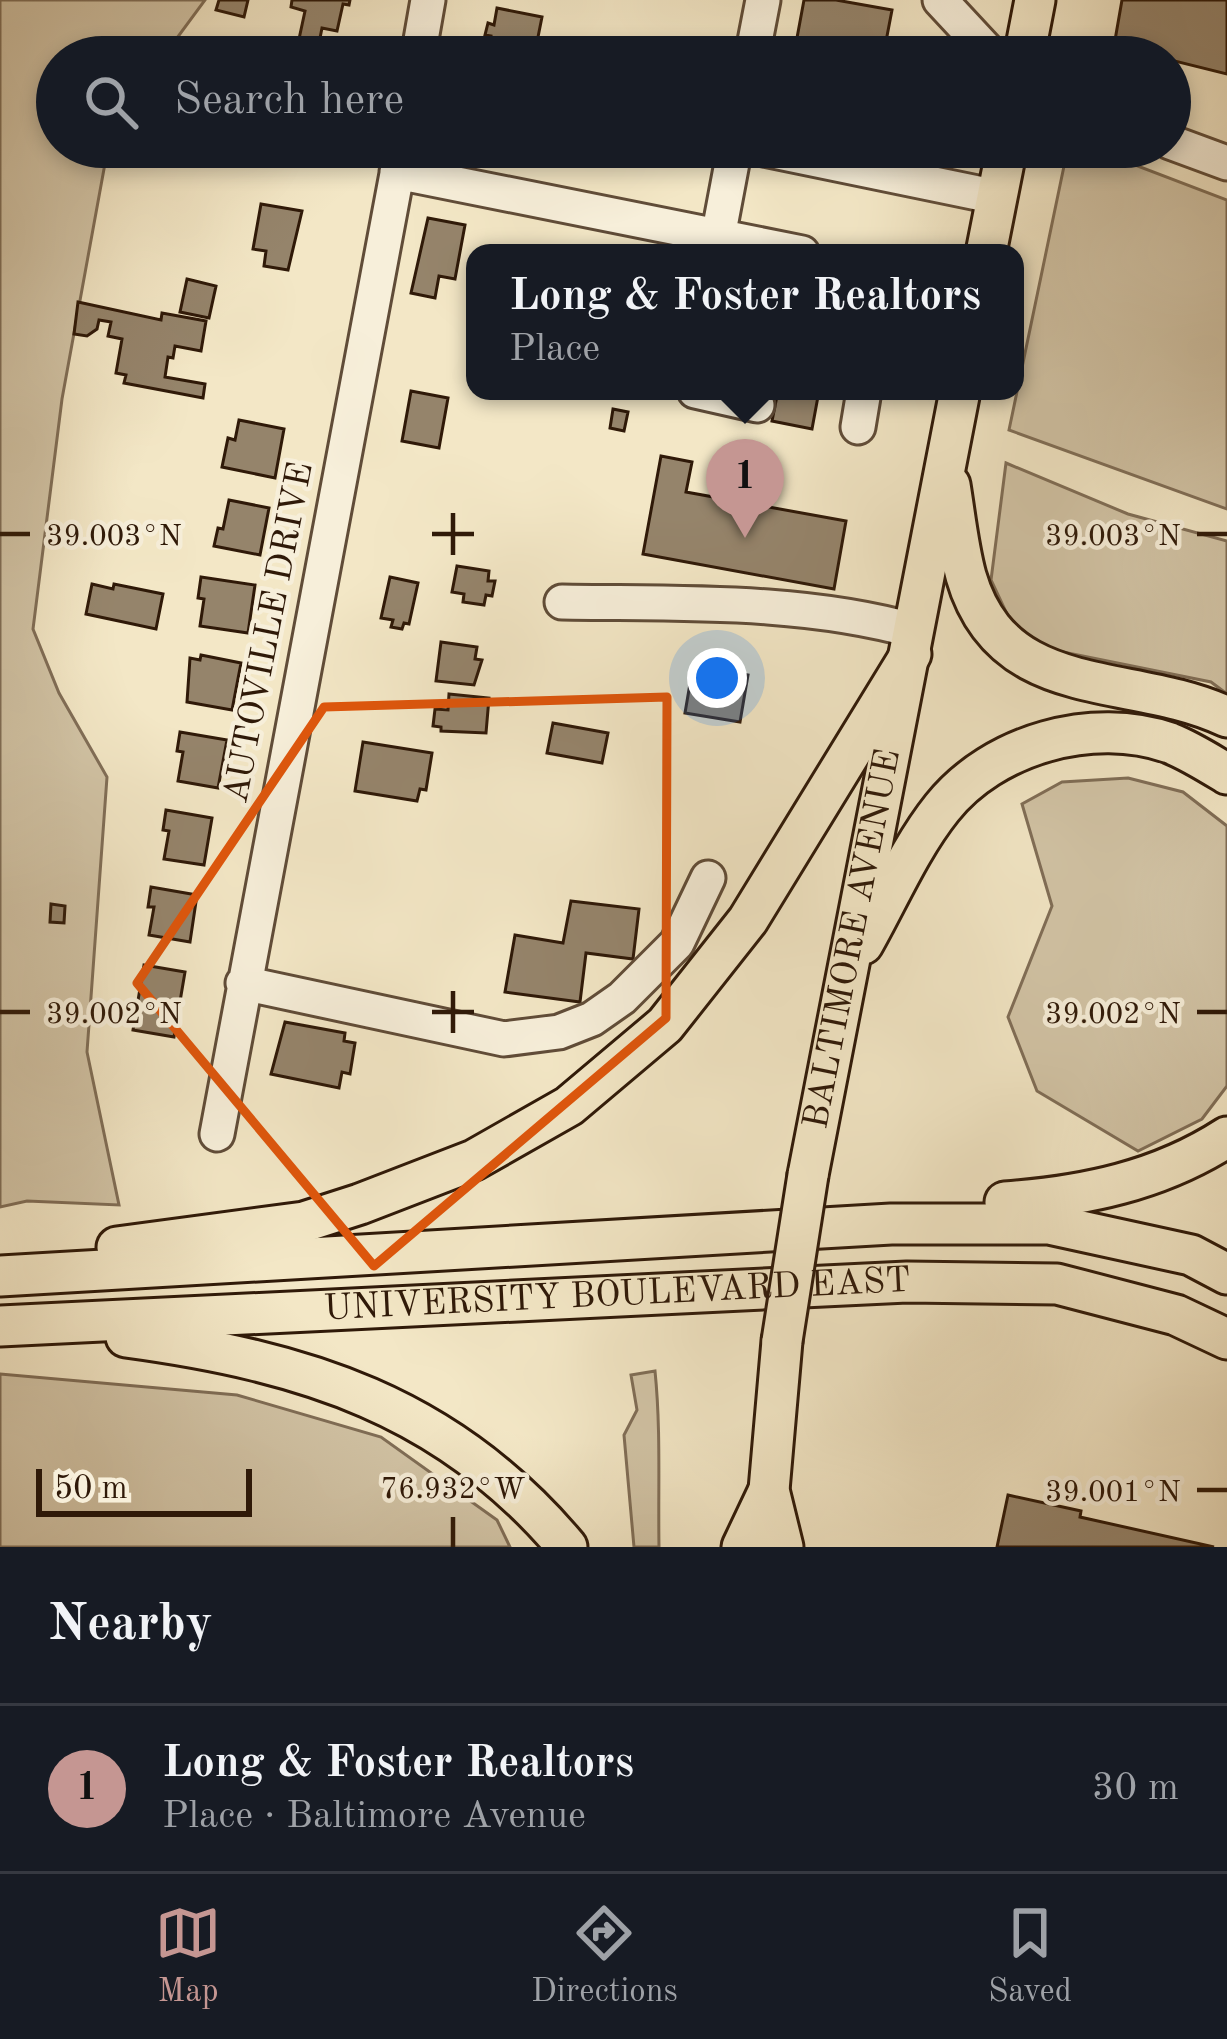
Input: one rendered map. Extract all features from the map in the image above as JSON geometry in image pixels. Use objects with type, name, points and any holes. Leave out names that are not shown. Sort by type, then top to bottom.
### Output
[{"type":"main road","points":[[1028,36],[1035,0]]},
{"type":"main road","points":[[988,244],[1003,168]]},
{"type":"main road","name":"BALTIMORE AVENUE","points":[[783,1547],[769,1490],[782,1341],[843,981],[958,400]]},
{"type":"main road","points":[[946,463],[966,575],[978,605],[1011,650],[1062,677],[1162,693],[1227,717]]},
{"type":"main road","points":[[0,1263],[304,1222],[455,1169],[569,1106],[665,1024],[748,920],[913,642]]},
{"type":"main road","points":[[843,981],[943,807],[993,763],[1061,738],[1131,734],[1168,742],[1227,774]]},
{"type":"main road","points":[[502,1249],[728,1223],[1066,1198],[1164,1170],[1227,1137]]},
{"type":"main road","name":"UNIVERSITY BOULEVARD EAST","points":[[0,1276],[891,1224],[1049,1224],[1191,1255],[1227,1274]]},
{"type":"main road","name":"UNIVERSITY BOULEVARD EAST","points":[[16,1326],[950,1282],[1057,1284],[1177,1315],[1227,1339]]},
{"type":"main road","points":[[16,1326],[254,1358],[310,1373],[386,1404],[496,1474],[567,1547]]},
{"type":"main road","name":"BALTIMORE AVENUE","points":[[742,1547],[769,1490]]},
{"type":"street","points":[[422,36],[428,0]]},
{"type":"street","points":[[756,36],[763,0]]},
{"type":"street","points":[[940,0],[973,36]]},
{"type":"street","points":[[1191,150],[1227,163]]},
{"type":"street","name":"AUTOVILLE DRIVE","points":[[217,1134],[397,168]]},
{"type":"street","points":[[429,168],[713,244]]},
{"type":"street","points":[[717,244],[731,168]]},
{"type":"street","points":[[926,168],[997,197]]},
{"type":"street","points":[[734,400],[757,405]]},
{"type":"street","points":[[858,427],[863,400]]},
{"type":"street","points":[[562,602],[780,607],[875,620],[913,642]]},
{"type":"street","points":[[243,983],[504,1040],[559,1032],[592,1019],[622,998],[677,943],[708,878]]},
{"type":"highlighted area","points":[[667,697],[666,1018],[374,1266],[137,983],[324,707]]},
{"type":"shaded area","points":[[0,0],[205,0],[178,36],[36,36],[36,168],[104,168],[62,399],[33,629],[59,693],[107,777],[87,1052],[119,1205],[27,1201],[0,1207]]},
{"type":"shaded area","points":[[1064,168],[1143,168],[1227,200],[1227,509],[1009,430],[1015,400],[1024,400],[1024,358]]},
{"type":"shaded area","points":[[1006,463],[1128,514],[1227,541],[1227,694],[1211,682],[1048,649],[1013,627],[991,580]]},
{"type":"shaded area","points":[[1128,778],[1183,792],[1227,826],[1227,1086],[1202,1119],[1138,1151],[1037,1091],[1008,1017],[1052,906],[1022,804],[1062,782]]},
{"type":"shaded area","points":[[655,1371],[659,1547],[634,1547],[624,1435],[637,1410],[631,1375]]},
{"type":"shaded area","points":[[0,1374],[237,1395],[381,1437],[497,1520],[510,1547],[0,1547]]},
{"type":"building","points":[[219,0],[248,0],[244,17],[216,10]]},
{"type":"building","points":[[292,0],[350,0],[349,5],[343,4],[337,31],[322,28],[320,36],[300,36],[305,11],[291,7]]},
{"type":"building","points":[[804,0],[836,0],[892,10],[887,36],[797,36]]},
{"type":"building","points":[[1122,0],[1227,0],[1227,74],[1191,65],[1191,36],[1116,36]]},
{"type":"building","points":[[497,8],[542,17],[538,36],[485,35],[488,23],[494,25]]},
{"type":"building","points":[[261,204],[302,211],[288,270],[264,266],[266,251],[253,249]]},
{"type":"building","points":[[428,218],[465,225],[455,279],[439,276],[435,298],[411,293]]},
{"type":"building","points":[[187,279],[216,286],[209,318],[180,312]]},
{"type":"building","points":[[78,302],[161,320],[162,313],[206,321],[201,351],[175,346],[165,377],[205,384],[203,398],[124,383],[126,375],[116,373],[122,339],[108,336],[111,322],[99,320],[97,329],[87,336],[74,334]]},
{"type":"building","points":[[411,391],[448,398],[439,448],[402,441]]},
{"type":"building","points":[[776,400],[817,400],[812,429],[772,421]]},
{"type":"building","points":[[613,409],[628,412],[624,431],[610,428]]},
{"type":"building","points":[[239,420],[284,429],[275,478],[222,467],[228,438],[235,440]]},
{"type":"building","points":[[661,456],[692,462],[686,492],[846,521],[834,589],[643,554]]},
{"type":"building","points":[[229,500],[269,508],[260,555],[214,546]]},
{"type":"building","points":[[457,566],[489,571],[488,581],[495,581],[484,605],[463,602],[464,594],[452,592]]},
{"type":"building","points":[[201,577],[255,585],[248,633],[200,626]]},
{"type":"building","points":[[390,577],[418,583],[409,624],[404,623],[402,629],[391,627],[393,620],[381,618]]},
{"type":"building","points":[[92,584],[163,594],[156,629],[86,614]]},
{"type":"building","points":[[441,642],[477,647],[475,659],[482,660],[474,685],[436,681]]},
{"type":"building","points":[[201,655],[241,663],[232,710],[187,702],[190,658],[200,660]]},
{"type":"building","points":[[693,666],[748,675],[740,722],[685,713]]},
{"type":"building","points":[[449,694],[489,698],[486,733],[441,731],[433,726],[435,709],[448,710]]},
{"type":"building","points":[[553,723],[608,733],[602,763],[547,753]]},
{"type":"building","points":[[180,732],[227,740],[218,788],[178,781],[183,752],[177,751]]},
{"type":"building","points":[[363,742],[432,753],[426,790],[420,789],[417,801],[355,791]]},
{"type":"building","points":[[166,810],[212,818],[204,865],[164,859],[169,831],[163,830]]},
{"type":"building","points":[[151,887],[197,895],[190,942],[149,935],[154,907],[148,907]]},
{"type":"building","points":[[571,901],[639,909],[633,959],[586,953],[580,1002],[505,992],[515,935],[563,943]]},
{"type":"building","points":[[51,904],[65,906],[64,923],[50,922]]},
{"type":"building","points":[[144,965],[185,972],[174,1037],[133,1030]]},
{"type":"building","points":[[285,1022],[345,1033],[344,1041],[355,1043],[350,1074],[342,1072],[339,1088],[271,1074]]},
{"type":"building","points":[[1008,1495],[1081,1511],[1080,1517],[1214,1547],[997,1547]]},
{"type":"place","name":"Long & Foster Realtors","points":[[745,538]]}]
